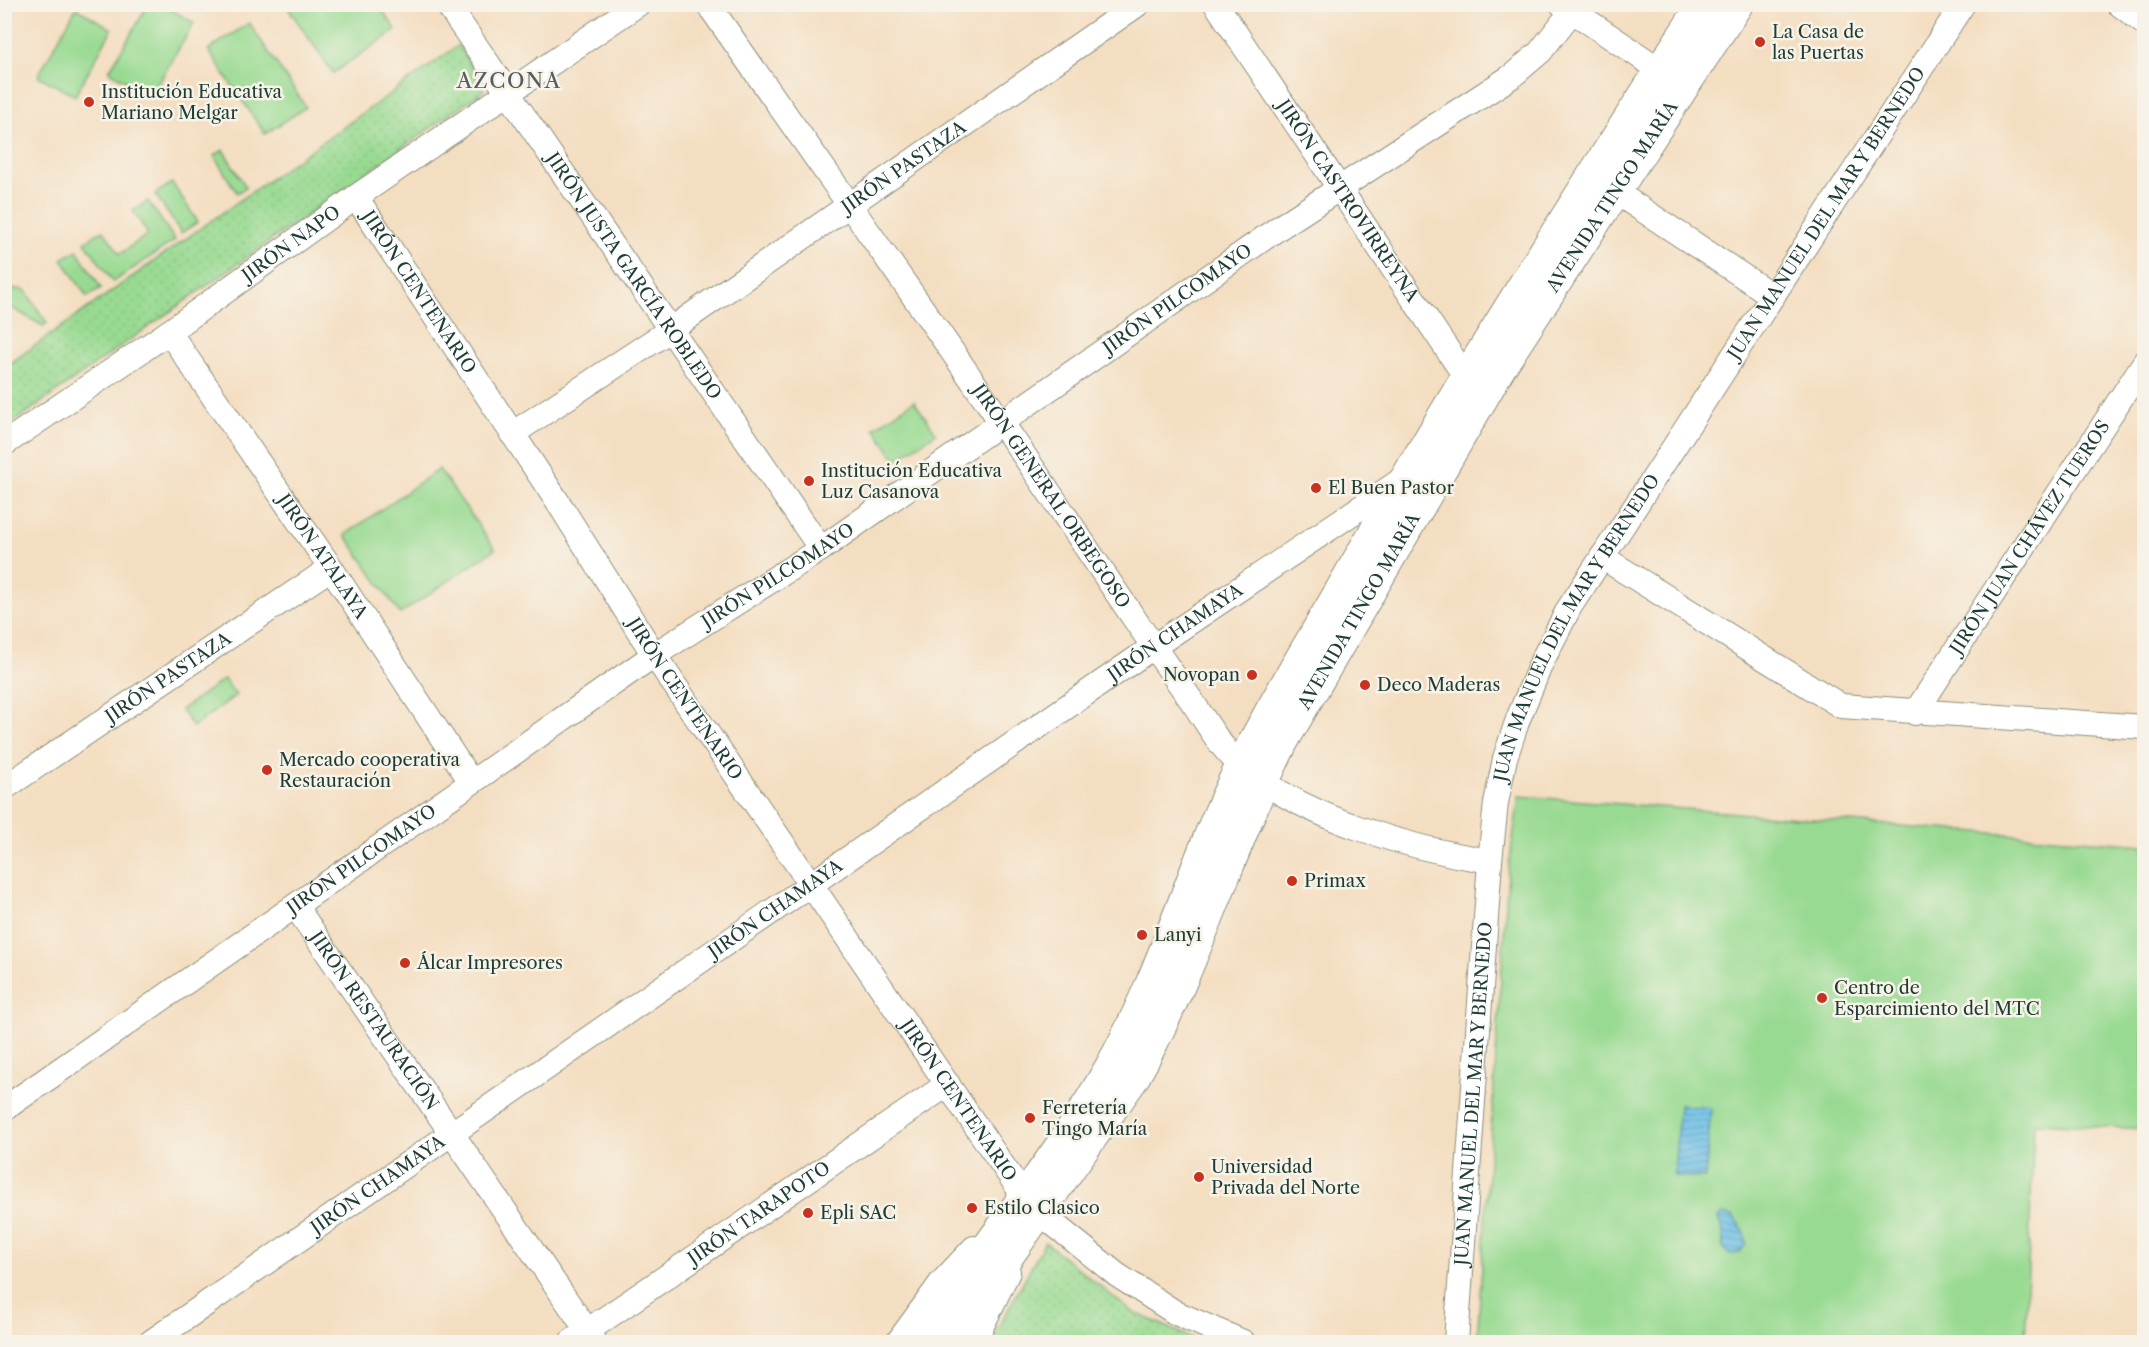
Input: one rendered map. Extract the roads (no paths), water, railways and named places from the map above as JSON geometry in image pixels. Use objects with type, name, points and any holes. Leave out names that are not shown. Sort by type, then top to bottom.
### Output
[{"type":"main road","name":"AVENIDA TINGO MARÍA","points":[[1252,774],[1283,742],[1476,382],[1660,70],[1703,4]]},
{"type":"main road","name":"AVENIDA TINGO MARÍA","points":[[922,1342],[1134,1078],[1159,1034],[1187,936],[1252,774],[1404,478],[1614,191],[1738,4]]},
{"type":"main road","name":"AVENIDA TINGO MARÍA","points":[[948,1342],[1011,1232]]},
{"type":"street","name":"JIRÓN JUSTA GARCÍA ROBLEDO","points":[[447,4],[821,549]]},
{"type":"street","name":"JIRÓN NAPO","points":[[4,444],[169,332],[356,197],[638,4]]},
{"type":"street","name":"JIRÓN GENERAL ORBEGOSO","points":[[708,4],[1002,422],[1153,647],[1232,757],[1252,774],[1301,802],[1374,834],[1441,852],[1490,861]]},
{"type":"street","name":"JIRÓN PASTAZA","points":[[512,434],[670,330],[1138,4]]},
{"type":"street","name":"JIRÓN CASTROVIRREYNA","points":[[1216,4],[1340,189],[1476,382]]},
{"type":"street","name":"JUAN MANUEL DEL MAR Y BERNEDO","points":[[1456,1342],[1490,861],[1496,803],[1505,758],[1518,719],[1542,661],[1569,608],[1963,4]]},
{"type":"street","points":[[2119,4],[2145,23]]},
{"type":"street","name":"JIRÓN PILCOMAYO","points":[[4,1109],[296,908],[471,782],[654,655],[821,549],[1281,227],[1512,76],[1540,52],[1567,8]]},
{"type":"street","points":[[1567,8],[1660,70]]},
{"type":"street","points":[[1614,191],[1773,296]]},
{"type":"street","name":"JIRÓN CENTENARIO","points":[[356,197],[654,655],[1031,1204],[1117,1275],[1176,1313],[1243,1342]]},
{"type":"street","name":"JIRÓN ATALAYA","points":[[169,332],[331,568],[471,782]]},
{"type":"street","name":"JIRÓN JUAN CHÁVEZ TUEROS","points":[[1915,713],[2145,363]]},
{"type":"street","name":"JIRÓN CHAMAYA","points":[[152,1342],[813,886],[1153,647],[1404,478]]},
{"type":"street","points":[[1602,557],[1840,706],[2145,728]]},
{"type":"street","name":"JIRÓN PASTAZA","points":[[4,788],[331,568]]},
{"type":"street","name":"JIRÓN RESTAURACIÓN","points":[[296,908],[452,1135],[584,1339]]},
{"type":"street","name":"JIRÓN TARAPOTO","points":[[584,1339],[948,1084]]},
{"type":"street","name":"AVENIDA TINGO MARÍA","points":[[898,1342],[941,1283],[982,1239],[1011,1232],[1001,1289],[974,1342]]},
{"type":"water","points":[[1679,1105],[1711,1108],[1705,1178],[1674,1176]]},
{"type":"water","points":[[1722,1214],[1733,1216],[1744,1232],[1746,1244],[1739,1253],[1729,1254],[1723,1247],[1723,1232],[1718,1218]]},
{"type":"place","name":"La Casa de las Puertas","points":[[1760,42]]},
{"type":"place","name":"Institución Educativa Mariano Melgar","points":[[89,102]]},
{"type":"place","name":"Institución Educativa Luz Casanova","points":[[809,481]]},
{"type":"place","name":"El Buen Pastor","points":[[1316,488]]},
{"type":"place","name":"Novopan","points":[[1252,675]]},
{"type":"place","name":"Deco Maderas","points":[[1365,685]]},
{"type":"place","name":"Mercado cooperativa Restauración","points":[[267,770]]},
{"type":"place","name":"Primax","points":[[1292,881]]},
{"type":"place","name":"Lanyi","points":[[1142,935]]},
{"type":"place","name":"Álcar Impresores","points":[[405,963]]},
{"type":"place","name":"Centro de Esparcimiento del MTC","points":[[1822,998]]},
{"type":"place","name":"Ferretería Tingo María","points":[[1030,1118]]},
{"type":"place","name":"Universidad Privada del Norte","points":[[1199,1177]]},
{"type":"place","name":"Estilo Clasico","points":[[972,1208]]},
{"type":"place","name":"Epli SAC","points":[[808,1213]]},
{"type":"district","name":"AZCONA","points":[[509,81]]}]
